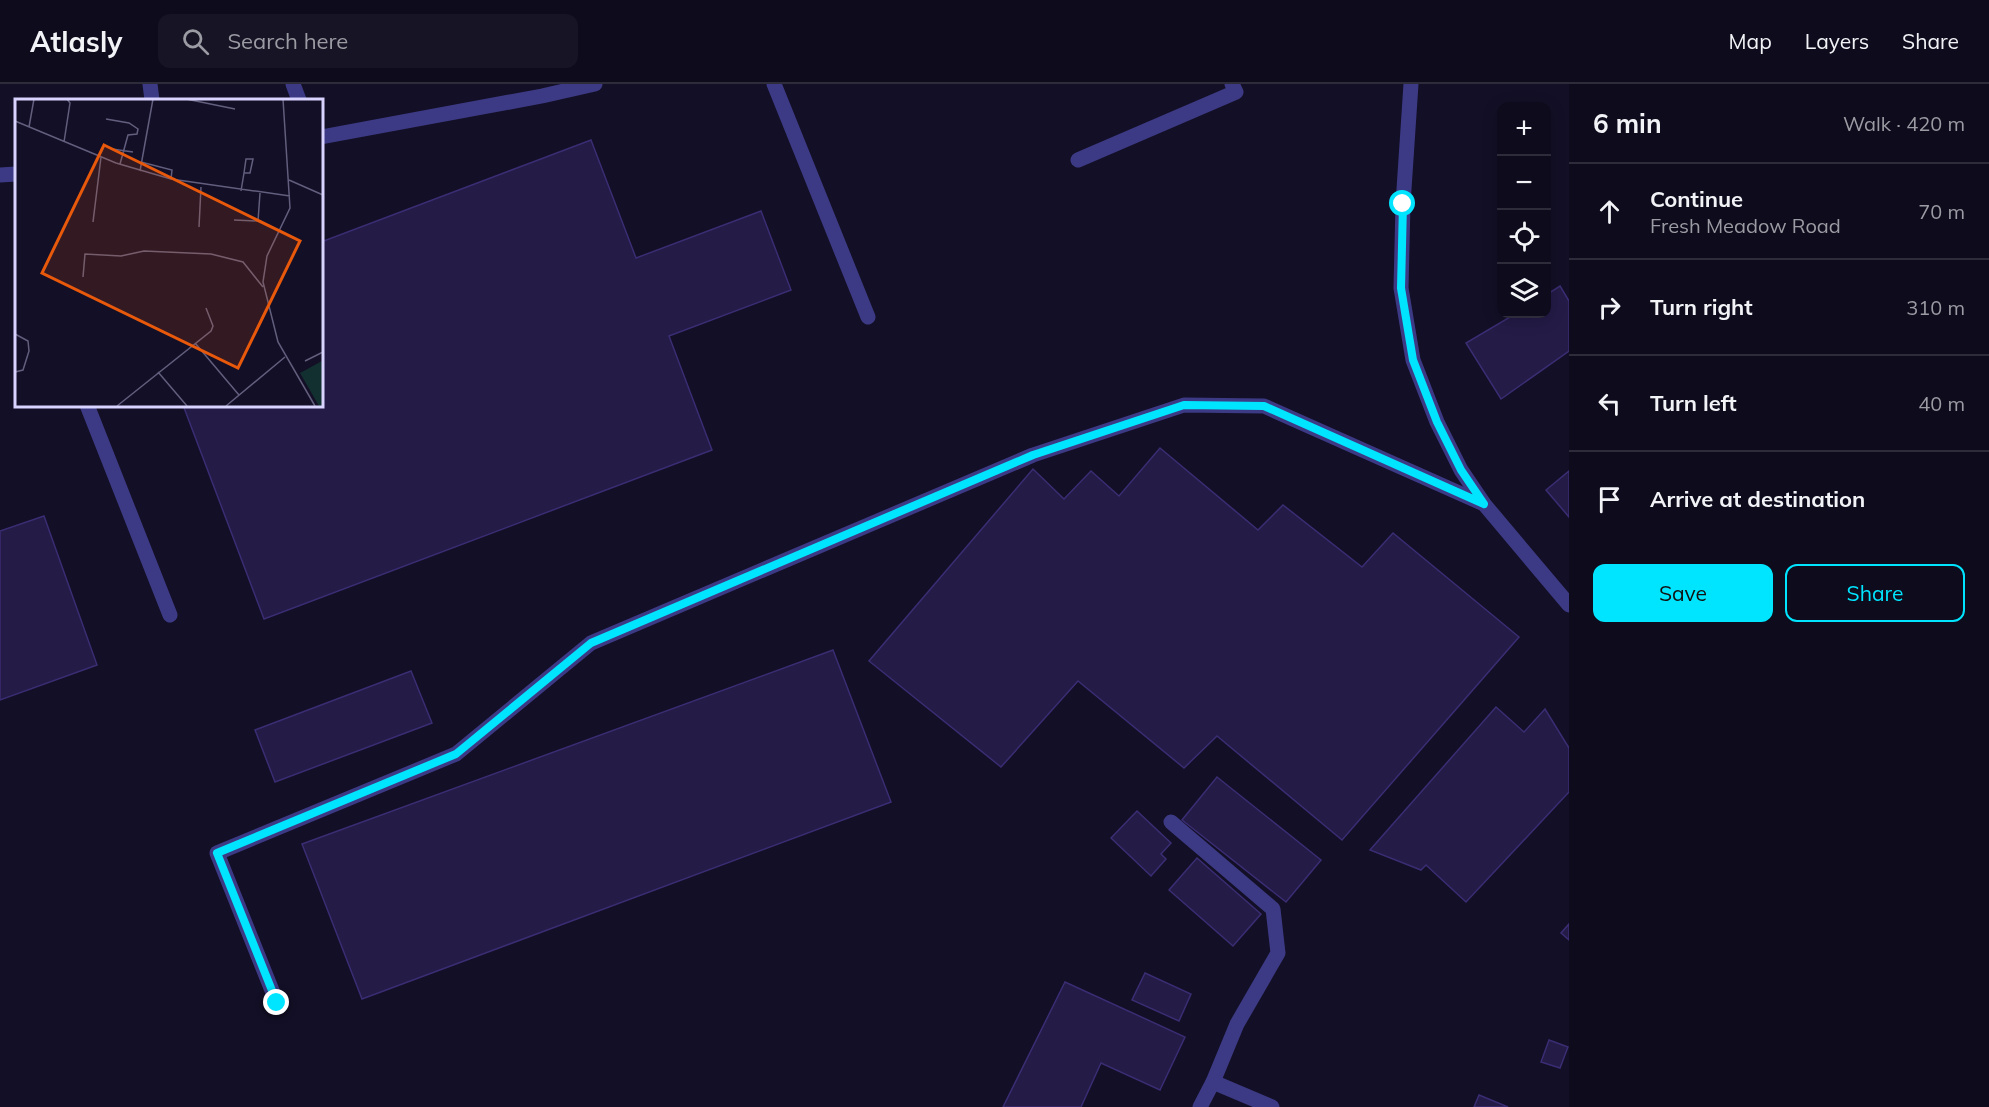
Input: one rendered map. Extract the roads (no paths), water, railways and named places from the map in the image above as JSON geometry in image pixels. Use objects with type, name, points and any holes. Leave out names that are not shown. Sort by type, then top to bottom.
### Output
[{"type":"street","points":[[150,84],[152,99]]},
{"type":"street","points":[[293,84],[299,99]]},
{"type":"street","points":[[322,137],[539,90],[595,84]]},
{"type":"street","points":[[774,84],[868,317]]},
{"type":"street","points":[[1078,160],[1236,92],[1232,84]]},
{"type":"street","points":[[1411,84],[1403,204],[1401,288],[1413,360],[1437,422],[1461,470],[1484,504],[1569,605]]},
{"type":"street","points":[[0,175],[15,174]]},
{"type":"street","points":[[277,1003],[217,853],[456,754],[591,643],[1033,455],[1184,405],[1264,406],[1484,504]]},
{"type":"street","points":[[87,406],[170,615]]},
{"type":"street","points":[[1171,822],[1273,909],[1278,953],[1237,1024],[1200,1107]]},
{"type":"street","points":[[1213,1082],[1272,1107]]}]
